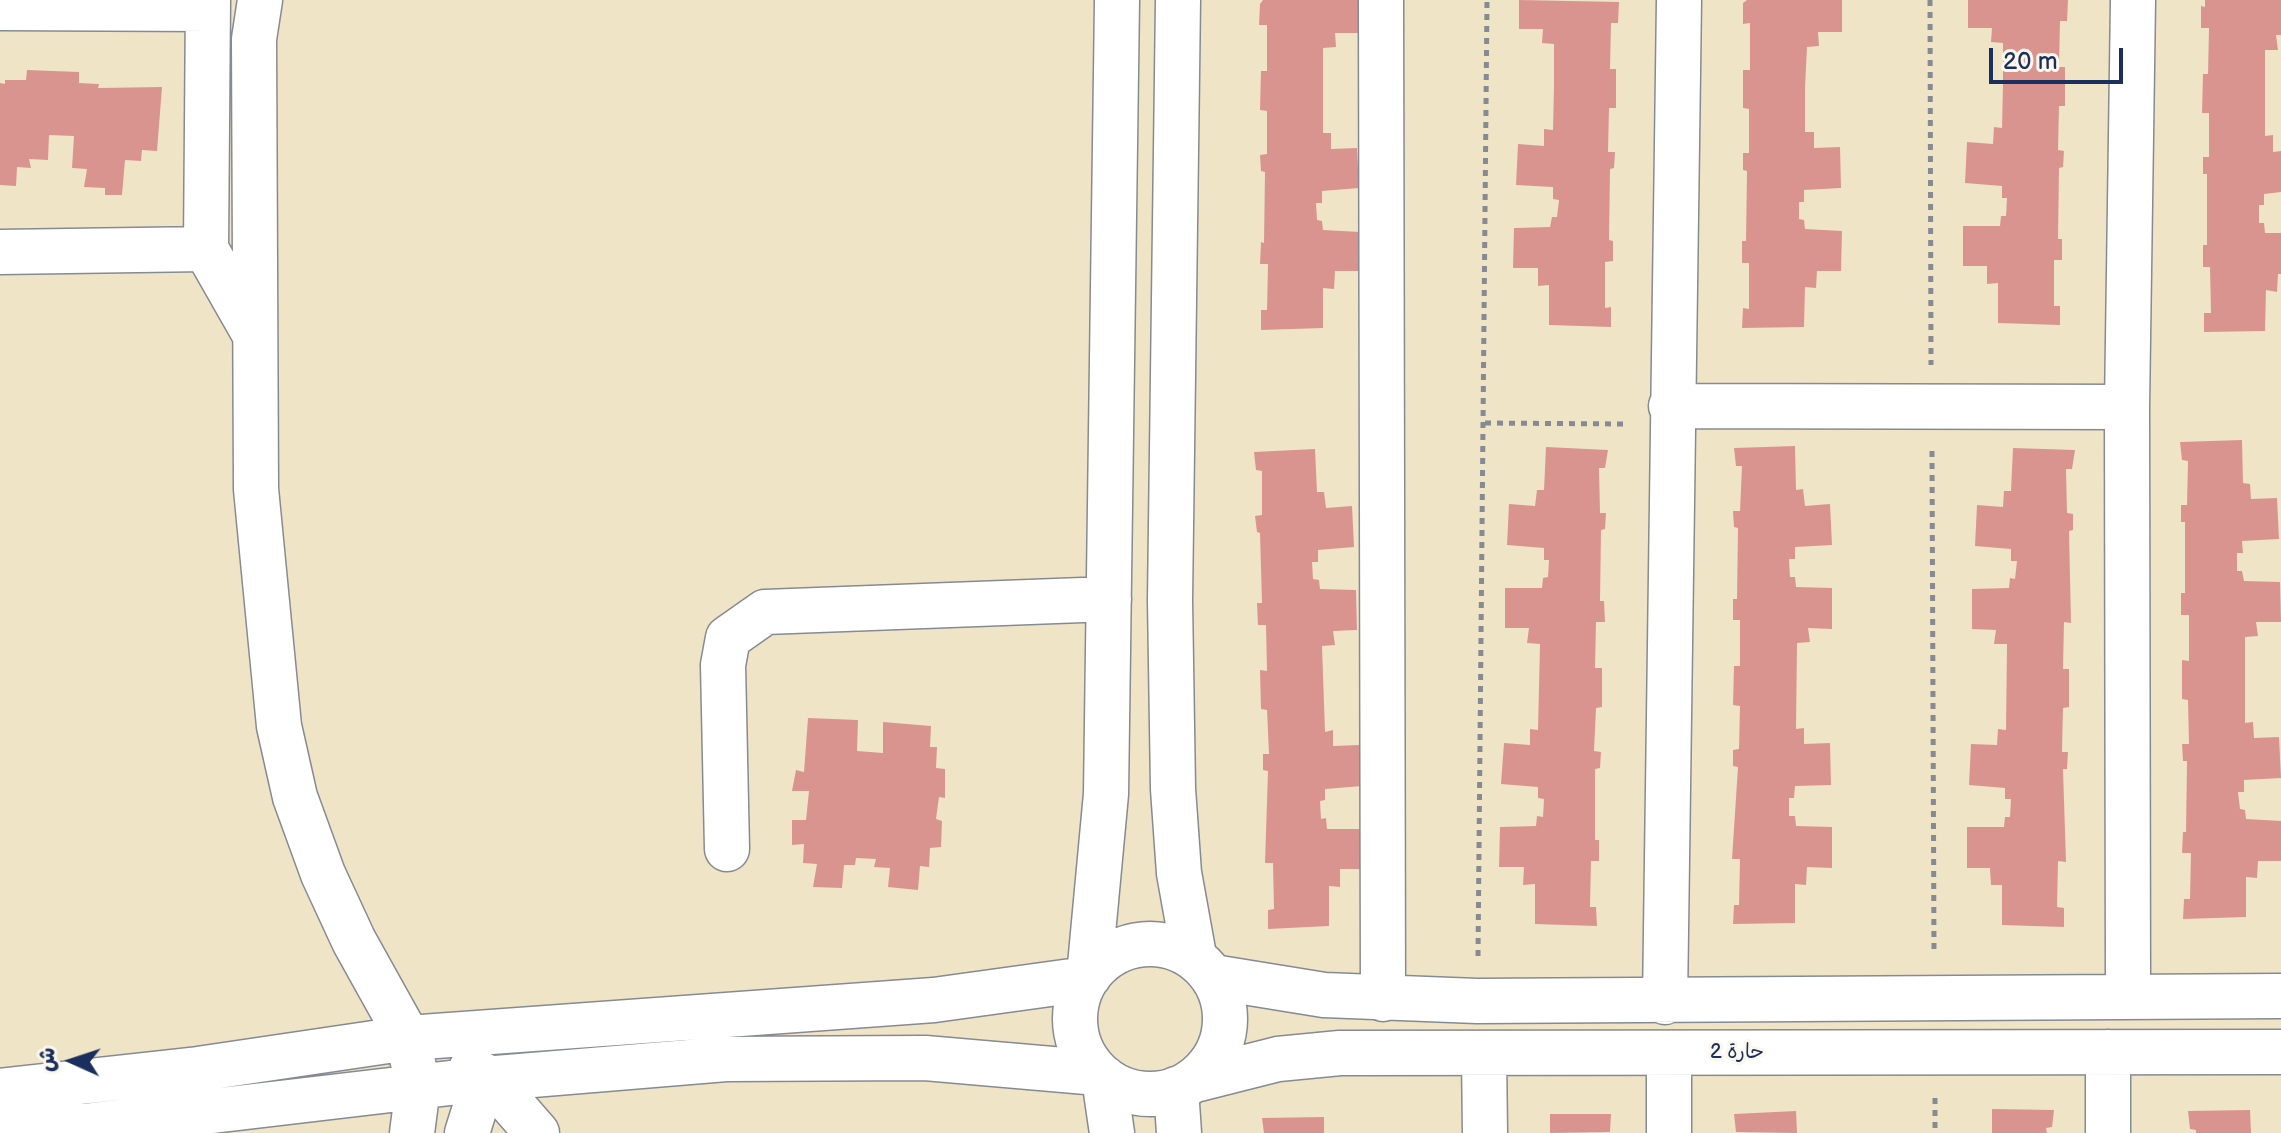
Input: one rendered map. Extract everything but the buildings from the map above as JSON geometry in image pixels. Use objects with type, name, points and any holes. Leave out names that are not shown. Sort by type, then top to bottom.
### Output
[{"type":"street","points":[[260,0],[254,39],[256,489],[279,726],[295,797],[323,874],[354,941],[408,1038],[418,1087],[412,1133]]},
{"type":"street","points":[[1088,977],[1106,794],[1117,0]]},
{"type":"street","points":[[0,1130],[84,1126],[486,1078],[742,1058],[925,1058],[1101,1076],[1139,1093],[1186,1084],[1214,1058],[1224,1031],[1222,994],[1203,966],[1179,873],[1173,789],[1170,600],[1178,0]]},
{"type":"street","points":[[1381,0],[1383,999]]},
{"type":"street","points":[[1665,1002],[1679,0]]},
{"type":"street","points":[[2128,997],[2127,407],[2133,0]]},
{"type":"street","points":[[0,8],[208,4],[206,249],[255,335]]},
{"type":"street","points":[[0,252],[206,249]]},
{"type":"street","points":[[1671,415],[1932,407],[2127,407]]},
{"type":"street","points":[[727,849],[723,665],[728,638],[765,612],[1109,599]]},
{"type":"street","points":[[1112,1133],[1101,1076],[1087,1060],[1076,1028],[1079,995],[1088,977],[1110,956],[1137,945],[1166,945],[1203,966],[1324,995],[1383,999],[1665,1002],[2281,996]]},
{"type":"street","points":[[0,1091],[198,1069],[408,1038],[948,998],[1088,977]]},
{"type":"street","points":[[408,1038],[486,1078],[537,1133]]},
{"type":"street","points":[[2108,1052],[2108,1133]]},
{"type":"street","name":"حارة 2","points":[[1186,1084],[1308,1055],[2281,1052]]},
{"type":"street","points":[[1669,1053],[1669,1133]]},
{"type":"street","points":[[1484,1055],[1485,1133]]},
{"type":"street","points":[[467,1133],[486,1078]]},
{"type":"street","points":[[1179,1133],[1186,1084]]},
{"type":"path","points":[[1477,1001],[1487,0]]},
{"type":"path","points":[[1930,0],[1935,998]]},
{"type":"path","points":[[1485,423],[1671,415]]}]
